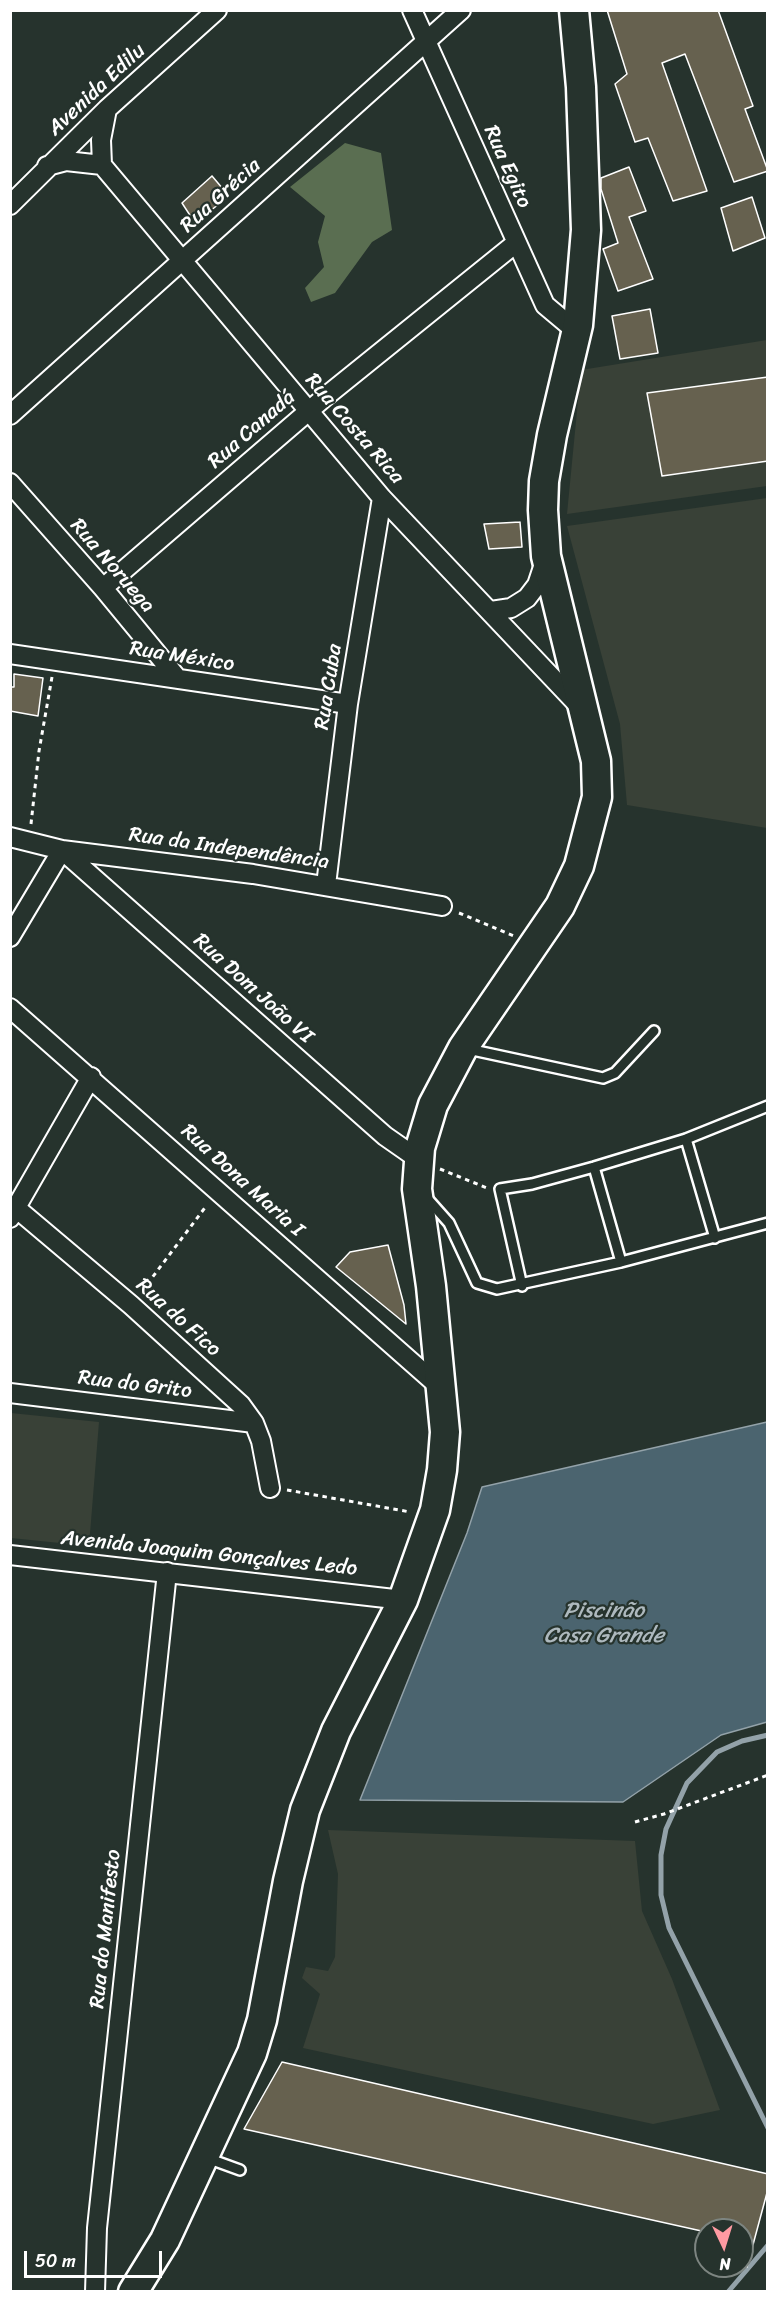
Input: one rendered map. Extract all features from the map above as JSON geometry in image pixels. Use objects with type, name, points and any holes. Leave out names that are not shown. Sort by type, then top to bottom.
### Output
[{"type":"main road","points":[[133,2292],[165,2240],[252,2053],[262,2020],[304,1810],[336,1731],[403,1600],[429,1529],[442,1470],[445,1432],[442,1389],[417,1189],[418,1159],[433,1105],[463,1048],[560,906],[579,866],[597,797],[596,761],[546,556],[544,481],[576,331],[586,230],[581,87],[574,10]]},
{"type":"street","name":"Avenida Edilu","points":[[10,205],[27,191],[47,166],[107,109],[217,10]]},
{"type":"street","name":"Rua Egito","points":[[412,10],[545,305],[576,331]]},
{"type":"street","name":"Rua Grécia","points":[[10,414],[461,10]]},
{"type":"street","points":[[47,166],[66,161],[102,165],[101,140],[107,109]]},
{"type":"street","name":"Rua Costa Rica","points":[[102,165],[382,498],[584,711]]},
{"type":"street","name":"Rua Canadá","points":[[103,588],[309,411],[516,243]]},
{"type":"street","name":"Rua Noruega","points":[[10,483],[103,588],[177,679]]},
{"type":"street","name":"Rua Cuba","points":[[326,885],[348,704],[382,498]]},
{"type":"street","points":[[491,611],[511,608],[526,598],[537,585],[546,556]]},
{"type":"street","name":"Rua México","points":[[10,654],[348,704]]},
{"type":"street","name":"Rua da Independência","points":[[19,839],[62,850],[326,885],[442,906]]},
{"type":"street","points":[[10,937],[62,850]]},
{"type":"street","name":"Rua Dom João VI","points":[[62,850],[385,1136],[418,1159]]},
{"type":"street","name":"Rua Dona Maria I","points":[[10,1008],[91,1077],[442,1389]]},
{"type":"street","points":[[13,1213],[91,1077]]},
{"type":"street","name":"Rua do Fico","points":[[13,1213],[131,1305],[241,1405],[254,1423],[261,1441],[270,1488]]},
{"type":"street","name":"Rua do Grito","points":[[10,1393],[254,1423]]},
{"type":"street","name":"Avenida Joaquim Gonçalves Ledo","points":[[10,1555],[403,1600]]},
{"type":"street","name":"Rua do Manifesto","points":[[95,2292],[94,2271],[100,2194],[167,1572]]},
{"type":"lane","points":[[463,1048],[603,1078],[615,1073],[654,1030]]},
{"type":"lane","points":[[522,1286],[500,1189],[532,1184],[686,1139],[768,1106]]},
{"type":"lane","points":[[686,1139],[715,1238]]},
{"type":"lane","points":[[594,1167],[621,1262]]},
{"type":"lane","points":[[417,1189],[439,1209],[449,1223],[477,1283],[497,1289],[522,1286],[621,1262],[768,1223]]},
{"type":"lane","points":[[205,2157],[240,2170]]},
{"type":"path","points":[[19,839],[56,660]]},
{"type":"path","points":[[442,906],[521,939]]},
{"type":"path","points":[[418,1159],[472,1184],[500,1189]]},
{"type":"path","points":[[131,1305],[219,1190]]},
{"type":"path","points":[[270,1488],[421,1514]]},
{"type":"path","points":[[635,1822],[664,1814],[768,1774]]},
{"type":"shaded area","points":[[767,340],[767,486],[567,514],[581,370]]},
{"type":"shaded area","points":[[767,498],[767,828],[627,805],[620,724],[567,526]]},
{"type":"shaded area","points":[[11,1413],[99,1422],[89,1546],[11,1538]]},
{"type":"shaded area","points":[[328,1830],[635,1841],[642,1911],[672,1979],[720,2110],[653,2124],[303,2048],[320,1994],[302,1978],[306,1967],[328,1971],[335,1957],[338,1874]]},
{"type":"green space","points":[[345,143],[381,153],[392,230],[372,242],[335,293],[311,302],[305,288],[324,267],[318,242],[325,216],[290,187]]},
{"type":"water","name":"Piscinão Casa Grande","points":[[767,1422],[767,1722],[721,1735],[623,1802],[360,1800],[467,1533],[482,1487]]},
{"type":"building","points":[[607,10],[718,10],[753,106],[745,109],[768,171],[734,182],[685,54],[662,63],[707,191],[673,201],[648,138],[635,142],[615,84],[627,74]]},
{"type":"building","points":[[629,167],[646,211],[629,217],[653,279],[618,291],[603,249],[618,243],[601,189],[601,178]]},
{"type":"building","points":[[212,176],[229,196],[195,223],[182,203]]},
{"type":"building","points":[[752,197],[765,238],[733,251],[721,208]]},
{"type":"building","points":[[650,309],[658,353],[620,359],[612,316]]},
{"type":"building","points":[[768,377],[768,461],[662,476],[647,393]]},
{"type":"building","points":[[520,522],[522,547],[489,549],[484,524]]},
{"type":"building","points":[[14,674],[43,678],[38,716],[10,711],[10,687],[14,687]]},
{"type":"building","points":[[388,1245],[404,1305],[406,1324],[336,1267],[350,1252]]},
{"type":"building","points":[[282,2062],[768,2174],[768,2189],[754,2241],[754,2218],[694,2218],[694,2229],[244,2129]]},
{"type":"waterway","points":[[768,1735],[742,1741],[717,1752],[687,1783],[666,1829],[661,1855],[661,1895],[669,1928],[768,2128]]},
{"type":"waterway","points":[[728,2292],[768,2245]]}]
